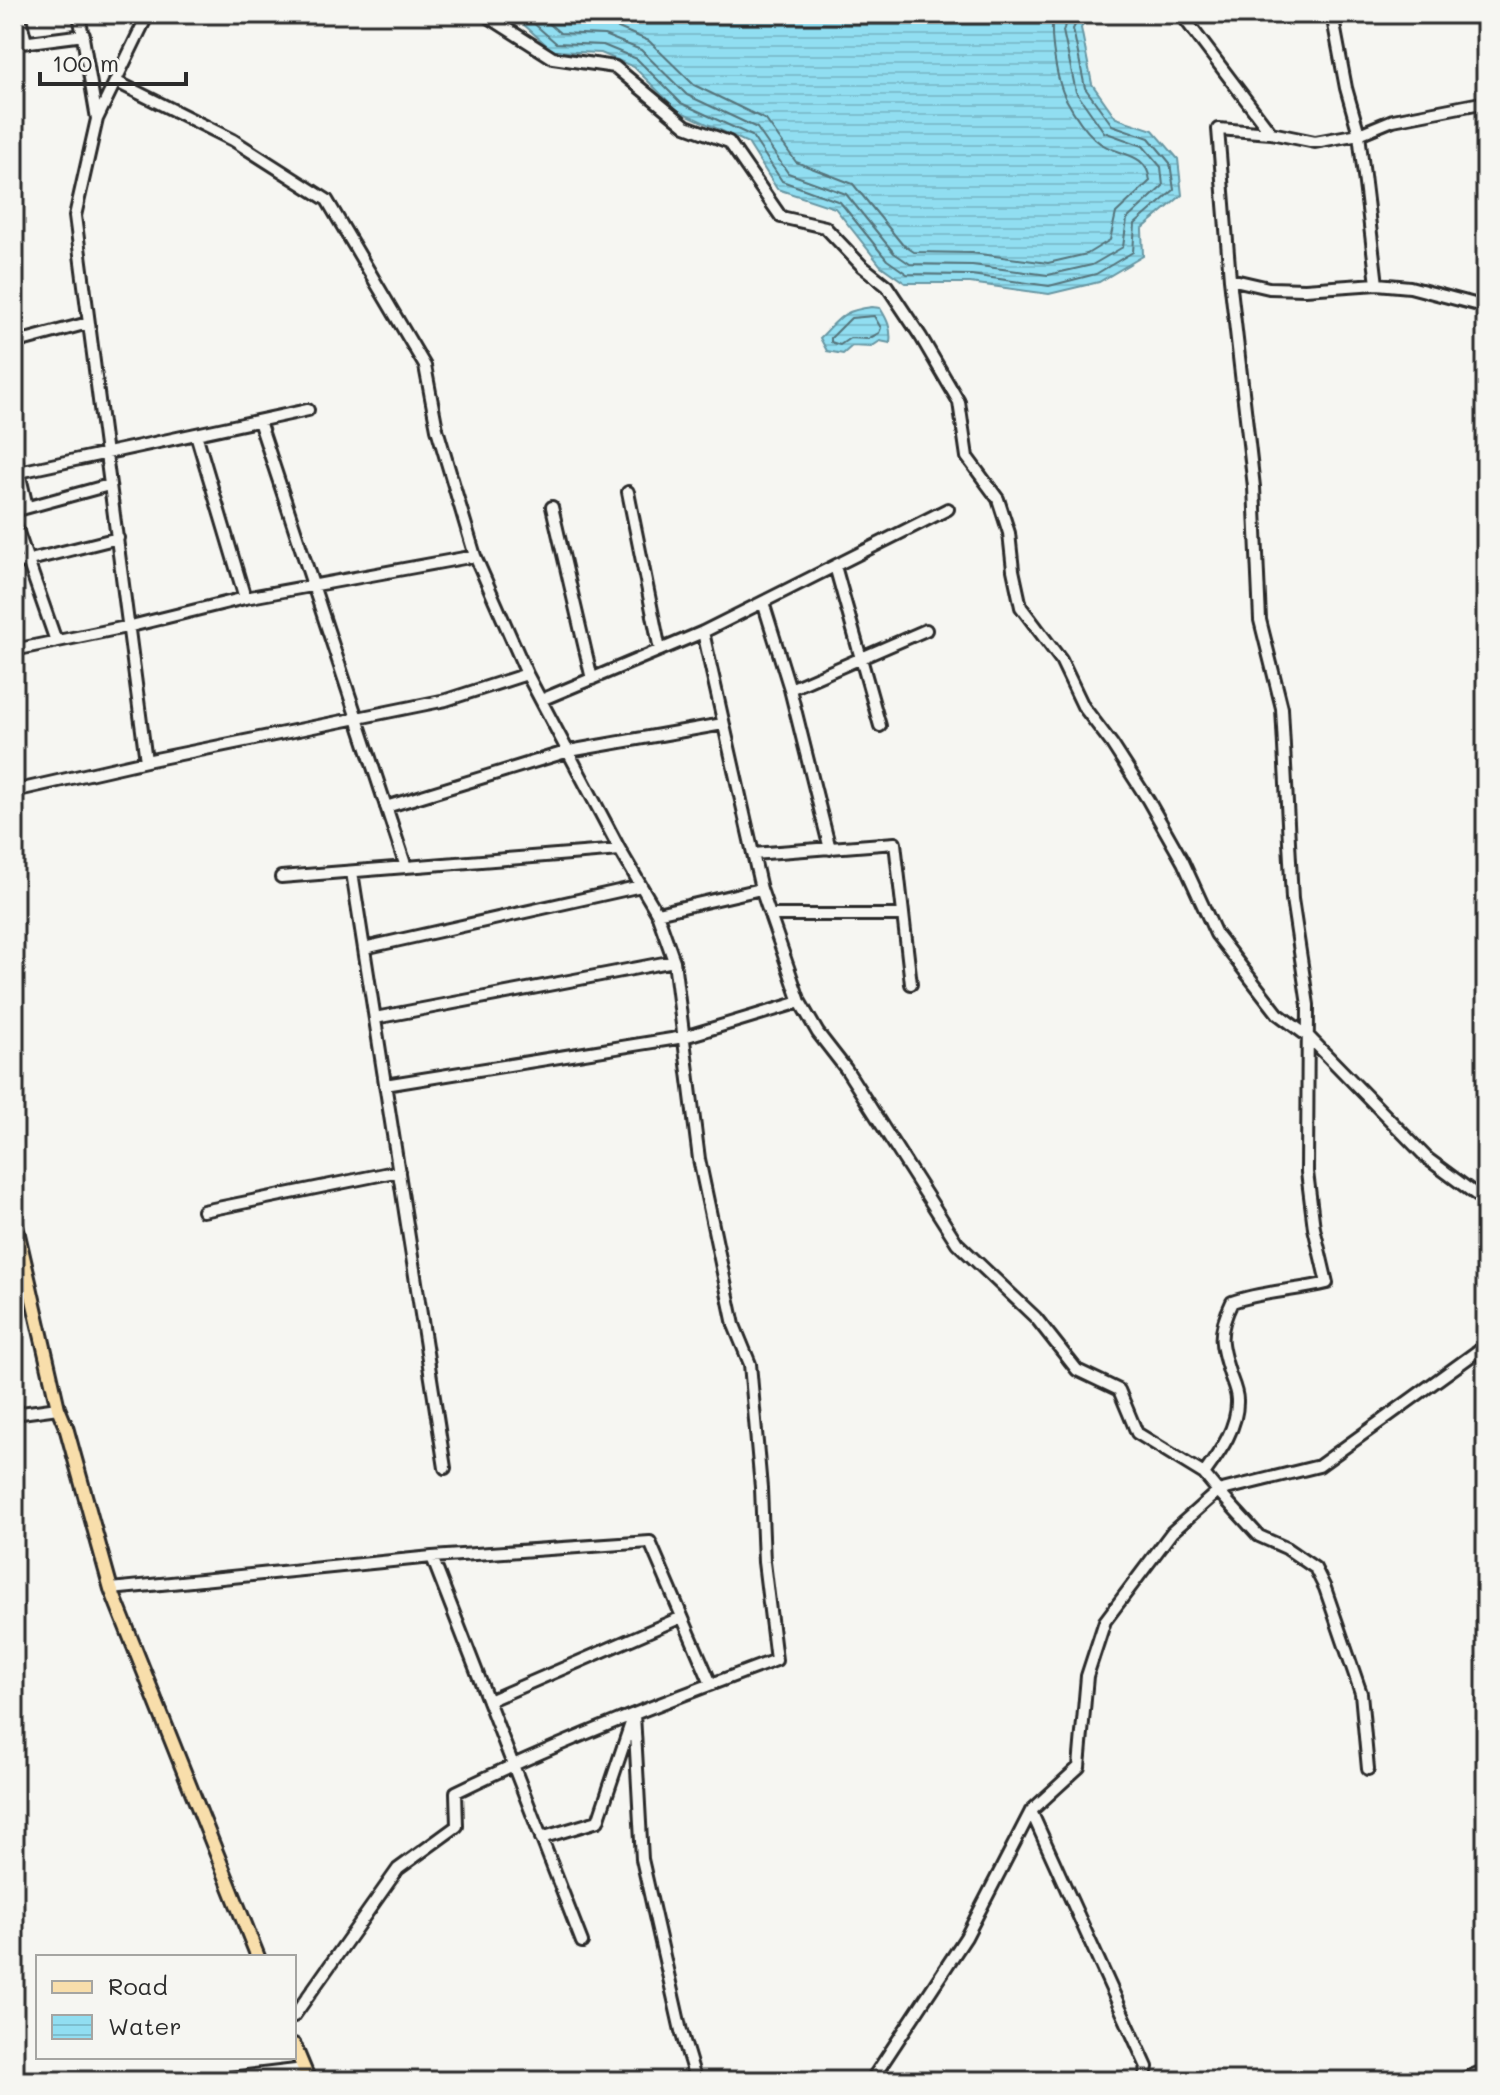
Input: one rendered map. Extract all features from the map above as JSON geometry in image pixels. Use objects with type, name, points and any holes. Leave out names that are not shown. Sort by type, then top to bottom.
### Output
[{"type":"main road","points":[[14,1217],[58,1408],[111,1589],[257,1955]]},
{"type":"main road","points":[[296,2050],[306,2075]]},
{"type":"street","points":[[19,14],[26,42]]},
{"type":"street","points":[[79,14],[97,119]]},
{"type":"street","points":[[146,761],[131,626],[104,454],[75,216],[97,119],[148,14]]},
{"type":"street","points":[[484,14],[553,58],[615,67],[686,126],[729,142],[781,217],[825,227],[862,266],[887,286],[959,402],[967,457],[998,499],[1009,533],[1021,607],[1061,660],[1083,706],[1148,800],[1183,862],[1216,934],[1278,1014],[1309,1037],[1428,1159],[1486,1199]]},
{"type":"street","points":[[1181,14],[1271,133]]},
{"type":"street","points":[[1332,14],[1346,88],[1359,134],[1377,284]]},
{"type":"street","points":[[14,44],[84,35]]},
{"type":"street","points":[[115,81],[233,140],[327,200],[425,366],[437,429],[475,556],[527,674],[620,850],[657,913],[674,961],[699,1159],[734,1325],[750,1364],[764,1562],[776,1660],[634,1714],[513,1764],[456,1792],[457,1826],[398,1869],[296,2013]]},
{"type":"street","points":[[1204,1474],[1225,1444],[1235,1414],[1237,1398],[1224,1354],[1221,1324],[1232,1302],[1256,1293],[1305,1289],[1327,1283],[1314,1228],[1307,1172],[1308,1005],[1292,899],[1282,708],[1260,620],[1254,487],[1230,279],[1218,129],[1271,133],[1315,142],[1359,134],[1393,120],[1486,102]]},
{"type":"street","points":[[1230,279],[1281,289],[1377,284],[1410,287],[1486,307]]},
{"type":"street","points":[[15,340],[88,323]]},
{"type":"street","points":[[19,472],[308,410]]},
{"type":"street","points":[[259,421],[406,867]]},
{"type":"street","points":[[196,434],[245,598]]},
{"type":"street","points":[[14,450],[27,507]]},
{"type":"street","points":[[14,511],[109,485]]},
{"type":"street","points":[[628,492],[660,650]]},
{"type":"street","points":[[552,507],[592,679]]},
{"type":"street","points":[[541,700],[703,632],[948,509]]},
{"type":"street","points":[[14,521],[56,641]]},
{"type":"street","points":[[14,564],[118,538]]},
{"type":"street","points":[[14,650],[245,598],[475,556]]},
{"type":"street","points":[[835,566],[880,726]]},
{"type":"street","points":[[763,602],[790,689],[830,849]]},
{"type":"street","points":[[790,689],[926,630]]},
{"type":"street","points":[[703,632],[761,889],[800,1002],[818,1033],[846,1069],[957,1243],[1036,1318],[1077,1370],[1119,1390],[1137,1433],[1204,1474],[1259,1536],[1286,1548],[1315,1568],[1361,1693],[1368,1769]]},
{"type":"street","points":[[14,791],[446,700],[527,674]]},
{"type":"street","points":[[386,807],[569,751],[723,724]]},
{"type":"street","points":[[753,854],[895,843],[911,984]]},
{"type":"street","points":[[281,877],[620,850]]},
{"type":"street","points":[[352,872],[445,1468]]},
{"type":"street","points":[[364,948],[641,886]]},
{"type":"street","points":[[657,913],[761,889]]},
{"type":"street","points":[[770,915],[903,915]]},
{"type":"street","points":[[375,1018],[674,961]]},
{"type":"street","points":[[385,1085],[684,1037],[800,1002]]},
{"type":"street","points":[[203,1211],[399,1171]]},
{"type":"street","points":[[871,2081],[966,1937],[1031,1811],[1079,1767],[1087,1676],[1105,1621],[1172,1532],[1218,1491],[1319,1466],[1486,1345]]},
{"type":"street","points":[[14,1414],[58,1408]]},
{"type":"street","points":[[111,1589],[432,1557],[650,1542],[711,1684]]},
{"type":"street","points":[[432,1557],[582,1942]]},
{"type":"street","points":[[488,1701],[682,1617]]},
{"type":"street","points":[[541,1838],[598,1821],[634,1714]]},
{"type":"street","points":[[634,1714],[642,1859],[681,2031],[696,2081]]},
{"type":"street","points":[[1031,1811],[1147,2067],[1144,2081]]},
{"type":"street","points":[[1458,2081],[1486,2070]]},
{"type":"street","points":[[205,2081],[306,2075]]},
{"type":"water","points":[[512,14],[1090,14],[1081,28],[1092,84],[1116,118],[1153,130],[1178,159],[1182,195],[1142,229],[1143,256],[1099,282],[1049,294],[970,283],[905,283],[881,266],[835,208],[777,189],[748,143],[677,110],[634,67],[601,53],[553,51]]},
{"type":"water","points":[[880,308],[885,316],[890,329],[890,343],[880,341],[871,347],[852,346],[843,354],[827,351],[820,338],[838,320],[847,313]]}]
